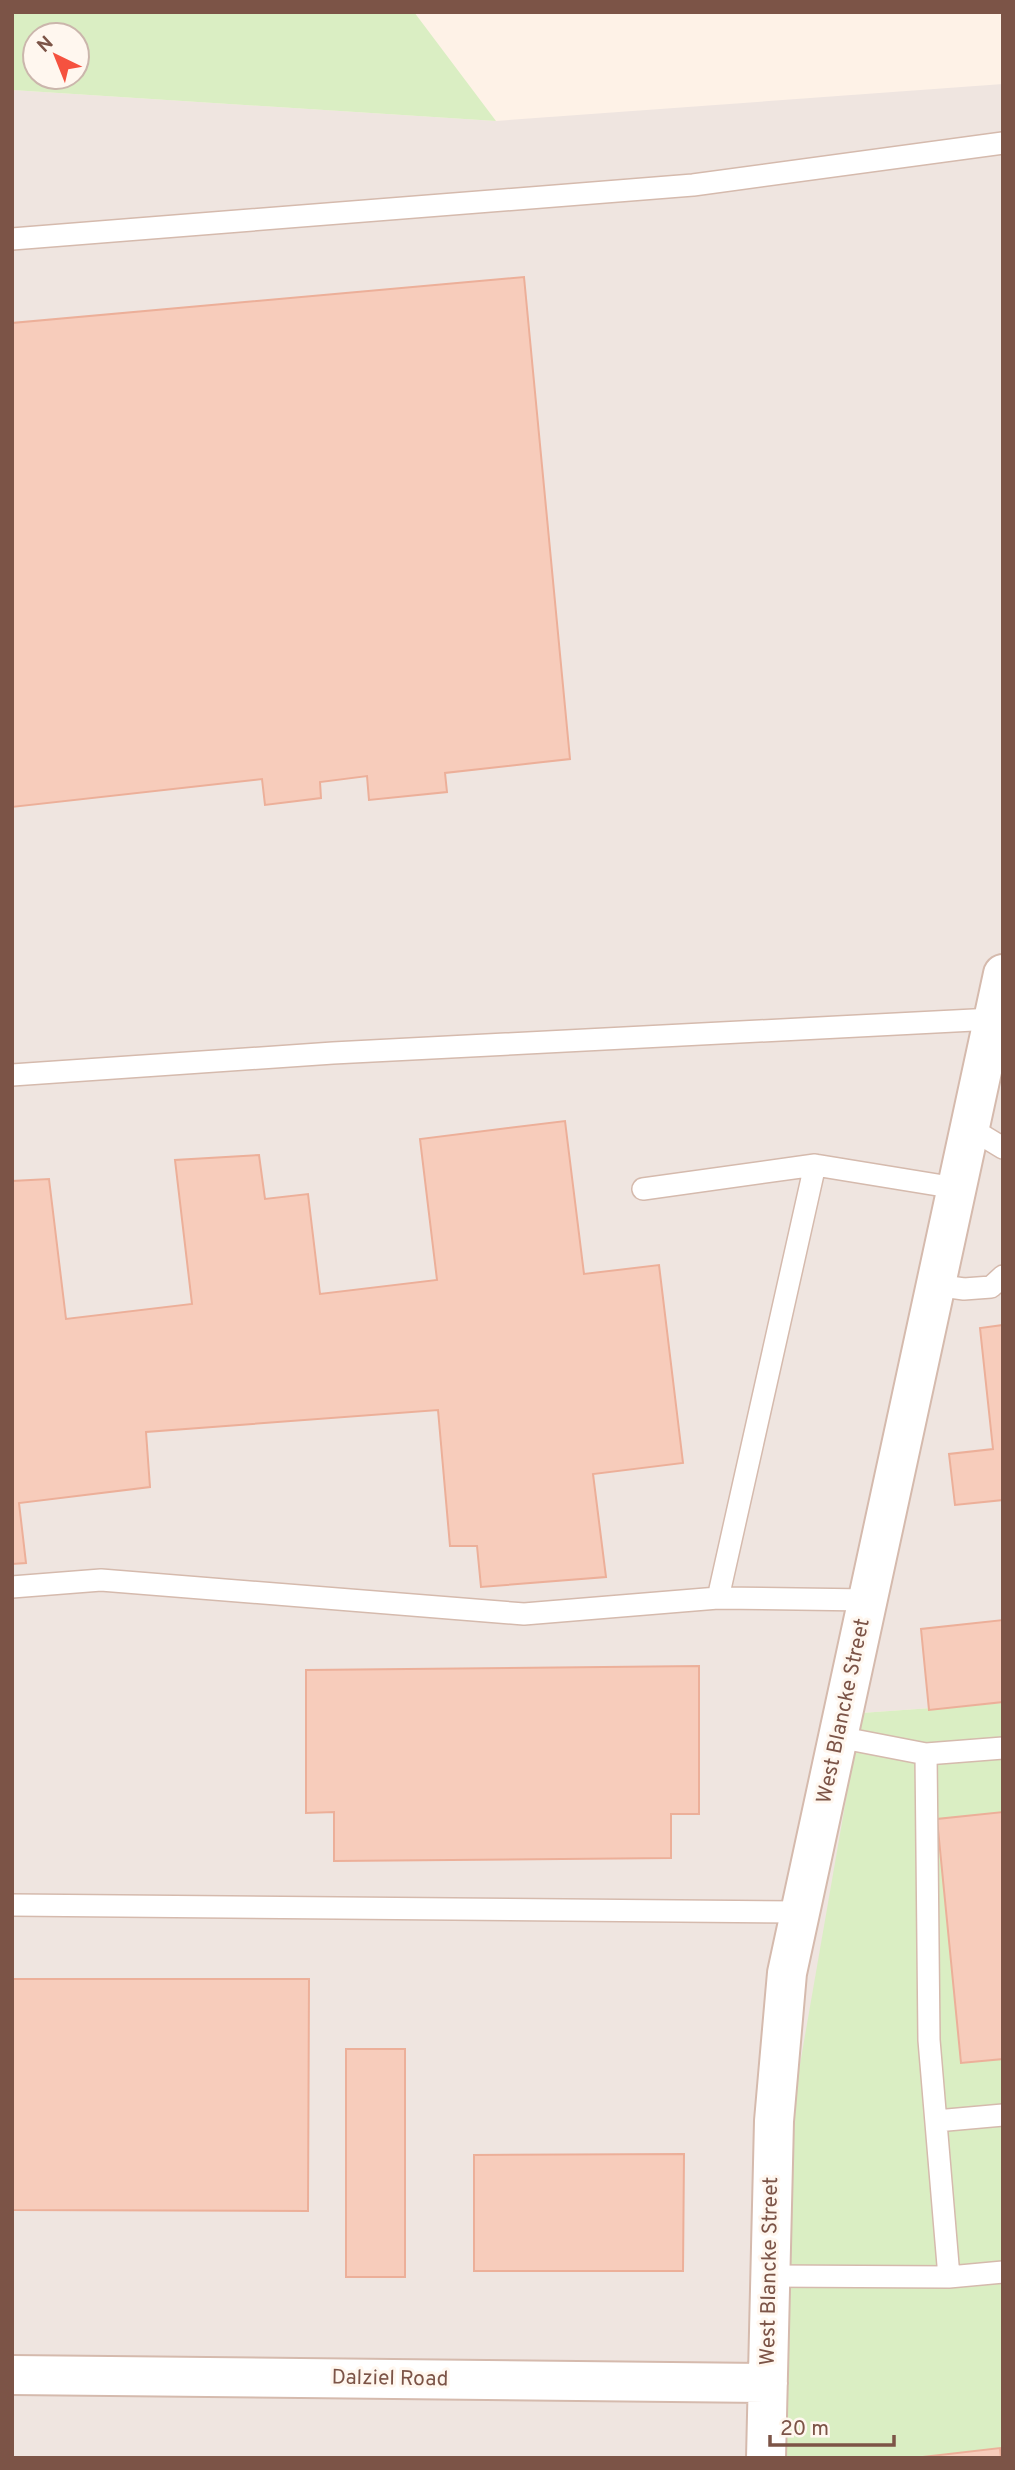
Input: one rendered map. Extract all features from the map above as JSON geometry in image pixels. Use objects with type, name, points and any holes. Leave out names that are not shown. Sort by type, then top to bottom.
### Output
[{"type":"street","name":"West Blancke Street","points":[[766,2458],[774,2121],[787,1973],[1003,974]]},
{"type":"street","name":"Dalziel Road","points":[[12,2375],[768,2383]]},
{"type":"lane","points":[[12,239],[693,185],[1003,143]]},
{"type":"lane","points":[[12,1076],[333,1053],[993,1019]]},
{"type":"lane","points":[[970,1128],[1003,1148]]},
{"type":"lane","points":[[718,1598],[815,1165]]},
{"type":"lane","points":[[643,1189],[815,1165],[956,1188]]},
{"type":"lane","points":[[935,1286],[964,1289],[991,1287],[1003,1276]]},
{"type":"lane","points":[[12,1587],[101,1580],[524,1614],[718,1598],[868,1600]]},
{"type":"lane","points":[[838,1737],[926,1754],[1003,1748]]},
{"type":"lane","points":[[926,1754],[929,2040],[949,2277]]},
{"type":"lane","points":[[12,1905],[800,1912]]},
{"type":"lane","points":[[936,2121],[1003,2115]]},
{"type":"lane","points":[[770,2276],[949,2277],[1003,2272]]},
{"type":"shaded area","points":[[1003,84],[1003,1703],[861,1713],[771,2458],[12,2458],[12,90],[496,121]]},
{"type":"green space","points":[[12,12],[414,12],[496,121],[28,91],[91,91],[91,21],[21,21],[21,91],[12,90]]},
{"type":"green space","points":[[1003,1703],[1003,2458],[771,2458],[770,2237],[861,1713]]},
{"type":"building","points":[[524,277],[570,759],[445,773],[447,792],[369,800],[367,776],[320,782],[321,798],[265,805],[262,779],[12,807],[12,323]]},
{"type":"building","points":[[565,1121],[584,1274],[659,1265],[683,1463],[593,1474],[606,1577],[481,1587],[477,1546],[450,1546],[438,1410],[146,1432],[150,1487],[19,1503],[26,1563],[12,1564],[12,1181],[49,1179],[66,1319],[192,1304],[175,1160],[259,1155],[265,1199],[308,1194],[320,1294],[437,1280],[420,1139]]},
{"type":"building","points":[[1003,1325],[1003,1500],[955,1505],[949,1454],[993,1449],[980,1328]]},
{"type":"building","points":[[1003,1620],[1003,1702],[929,1710],[921,1629]]},
{"type":"building","points":[[699,1666],[699,1814],[671,1814],[671,1858],[334,1861],[334,1812],[306,1813],[306,1670]]},
{"type":"building","points":[[1003,1812],[1003,2059],[961,2063],[937,1819]]},
{"type":"building","points":[[12,1979],[309,1979],[308,2211],[12,2210]]},
{"type":"building","points":[[346,2049],[405,2049],[405,2277],[346,2277]]},
{"type":"building","points":[[684,2154],[683,2271],[474,2271],[474,2155]]},
{"type":"building","points":[[1000,2448],[1001,2458],[914,2458]]}]
